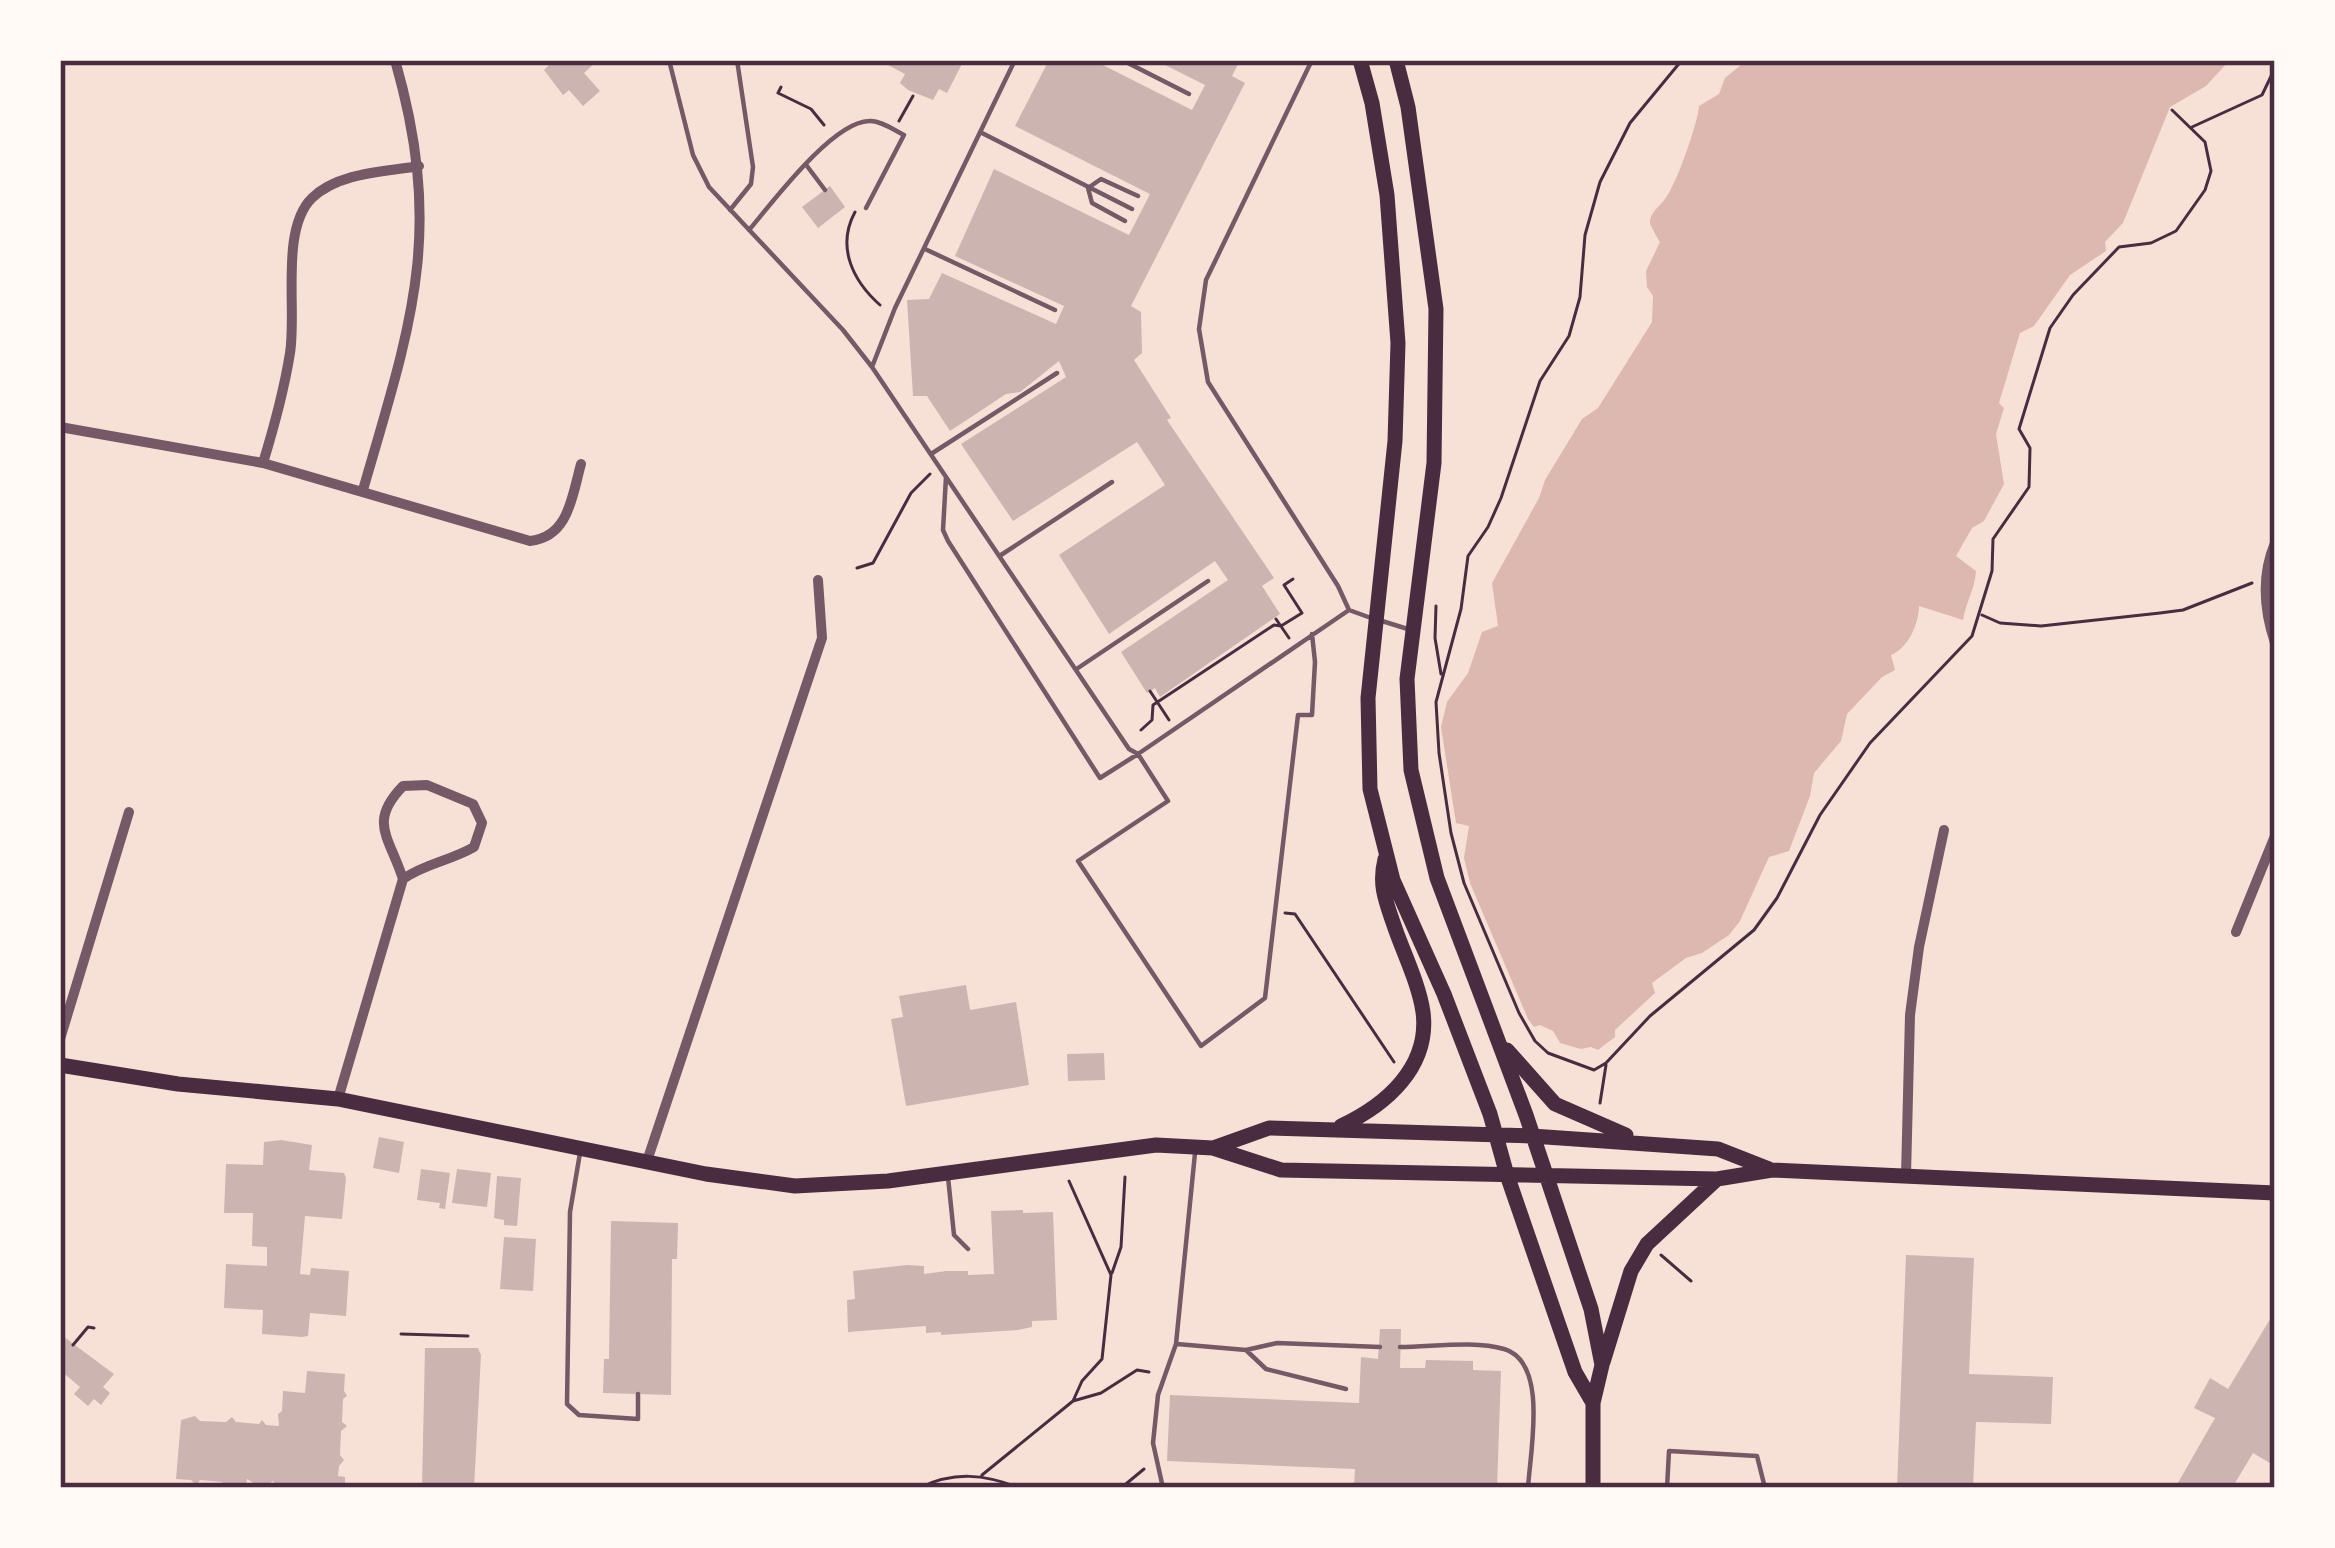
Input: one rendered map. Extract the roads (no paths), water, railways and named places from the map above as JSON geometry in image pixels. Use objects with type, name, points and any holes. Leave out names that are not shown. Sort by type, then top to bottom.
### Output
[{"type":"main road","points":[[1360,60],[1387,196],[1398,343],[1395,441],[1368,698],[1370,789],[1385,856],[1444,994],[1575,1372],[1593,1403]]},
{"type":"main road","points":[[1396,60],[1408,107],[1436,309],[1434,463],[1411,629],[1406,727],[1421,822],[1442,892],[1592,1309],[1602,1365]]},
{"type":"main road","points":[[1334,1129],[1360,1117],[1395,1090],[1420,1048],[1423,1012],[1379,883],[1385,856]]},
{"type":"main road","points":[[1497,1038],[1555,1104],[1645,1142]]},
{"type":"main road","points":[[60,1065],[178,1084],[338,1100],[795,1186],[887,1180],[1156,1145],[1204,1148],[1281,1170],[1717,1179],[1772,1170],[2275,1193]]},
{"type":"main road","points":[[1204,1148],[1269,1129],[1532,1136],[1718,1149],[1772,1170]]},
{"type":"main road","points":[[1593,1488],[1593,1403],[1630,1271],[1647,1244],[1717,1179]]},
{"type":"street","points":[[363,490],[386,417],[417,288],[421,251],[419,166],[395,60]]},
{"type":"street","points":[[263,463],[290,352],[294,238],[304,208],[314,196],[341,181],[419,166]]},
{"type":"street","points":[[60,427],[263,463],[514,537],[542,540],[562,524],[581,464]]},
{"type":"street","points":[[2275,543],[2266,580],[2266,616],[2275,643]]},
{"type":"street","points":[[647,1161],[822,638],[818,580]]},
{"type":"street","points":[[338,1100],[404,879],[424,864],[449,861],[474,847],[482,824],[473,803],[427,785],[403,786],[384,806],[382,823],[404,879]]},
{"type":"street","points":[[60,1039],[129,812]]},
{"type":"street","points":[[1906,1175],[1910,1015],[1944,830]]},
{"type":"street","points":[[2236,932],[2275,836]]},
{"type":"lane","points":[[670,60],[693,155],[709,187],[872,367],[1168,801],[1078,861],[1201,1046],[1264,998],[1298,715],[1312,715],[1316,662],[1312,634]]},
{"type":"lane","points":[[730,211],[751,184],[753,167],[737,60]]},
{"type":"lane","points":[[872,367],[895,308],[1015,60]]},
{"type":"lane","points":[[1122,60],[1189,94]]},
{"type":"lane","points":[[1312,60],[1206,280],[1200,349],[1217,400],[1338,586],[1348,610],[1411,629]]},
{"type":"lane","points":[[749,230],[835,138],[872,120],[904,135],[866,208]]},
{"type":"lane","points":[[980,132],[1132,209]]},
{"type":"lane","points":[[806,164],[825,190]]},
{"type":"lane","points":[[1088,188],[1101,179],[1138,196]]},
{"type":"lane","points":[[1088,188],[1092,203],[1125,221]]},
{"type":"lane","points":[[925,249],[1054,310]]},
{"type":"lane","points":[[932,454],[1058,373]]},
{"type":"lane","points":[[946,477],[943,530],[948,541],[1100,778],[1348,610]]},
{"type":"lane","points":[[1001,555],[1112,482]]},
{"type":"lane","points":[[1076,670],[1208,581]]},
{"type":"lane","points":[[581,1147],[571,1212],[567,1403],[579,1415],[638,1418],[638,1394]]},
{"type":"lane","points":[[1163,1488],[1155,1460],[1156,1413],[1162,1375],[1176,1344],[1204,1148]]},
{"type":"lane","points":[[947,1171],[954,1235],[968,1250]]},
{"type":"lane","points":[[1176,1344],[1246,1350],[1277,1343],[1380,1347]]},
{"type":"lane","points":[[1400,1347],[1502,1348],[1524,1364],[1533,1389],[1528,1488]]},
{"type":"lane","points":[[1246,1350],[1266,1370],[1346,1390]]},
{"type":"lane","points":[[1667,1488],[1669,1450],[1757,1456],[1765,1488]]}]
